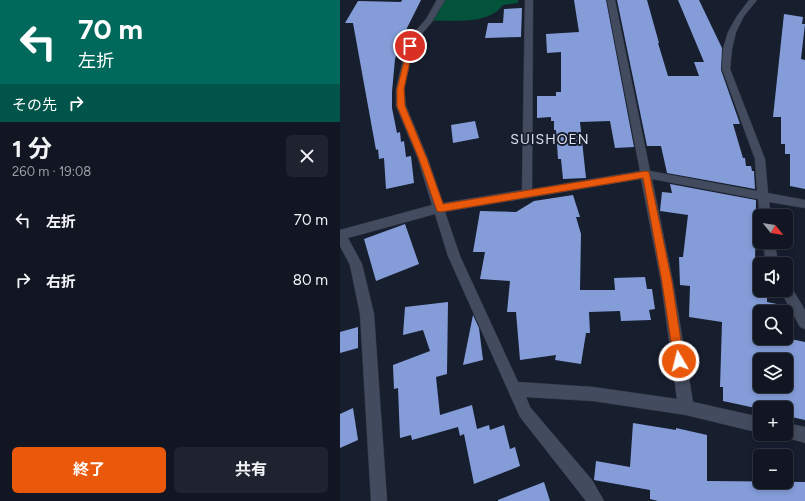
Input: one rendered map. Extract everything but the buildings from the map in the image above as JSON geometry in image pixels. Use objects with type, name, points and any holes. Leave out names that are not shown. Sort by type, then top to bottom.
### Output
[{"type":"street","points":[[441,0],[429,20],[416,35],[410,46],[400,89],[401,106],[423,159],[440,208],[454,256],[525,412],[586,486],[596,501]]},
{"type":"street","points":[[527,194],[529,0]]},
{"type":"street","points":[[611,0],[667,282],[686,408]]},
{"type":"street","points":[[753,0],[734,25],[726,53],[726,69],[760,159],[764,209]]},
{"type":"street","points":[[379,501],[367,314],[356,264],[340,235],[440,208],[646,174],[805,204]]},
{"type":"street","points":[[790,297],[805,323]]},
{"type":"street","points":[[514,389],[593,394],[686,408],[753,423]]},
{"type":"street","points":[[793,432],[805,435]]},
{"type":"green space","points":[[445,0],[518,0],[518,3],[503,5],[489,16],[480,19],[433,21]]},
{"type":"district","name":"SUISHOEN","points":[[550,139]]},
{"type":"route","points":[[410,46],[400,89],[401,106],[423,159],[440,208],[646,174],[667,282],[679,361]]}]
